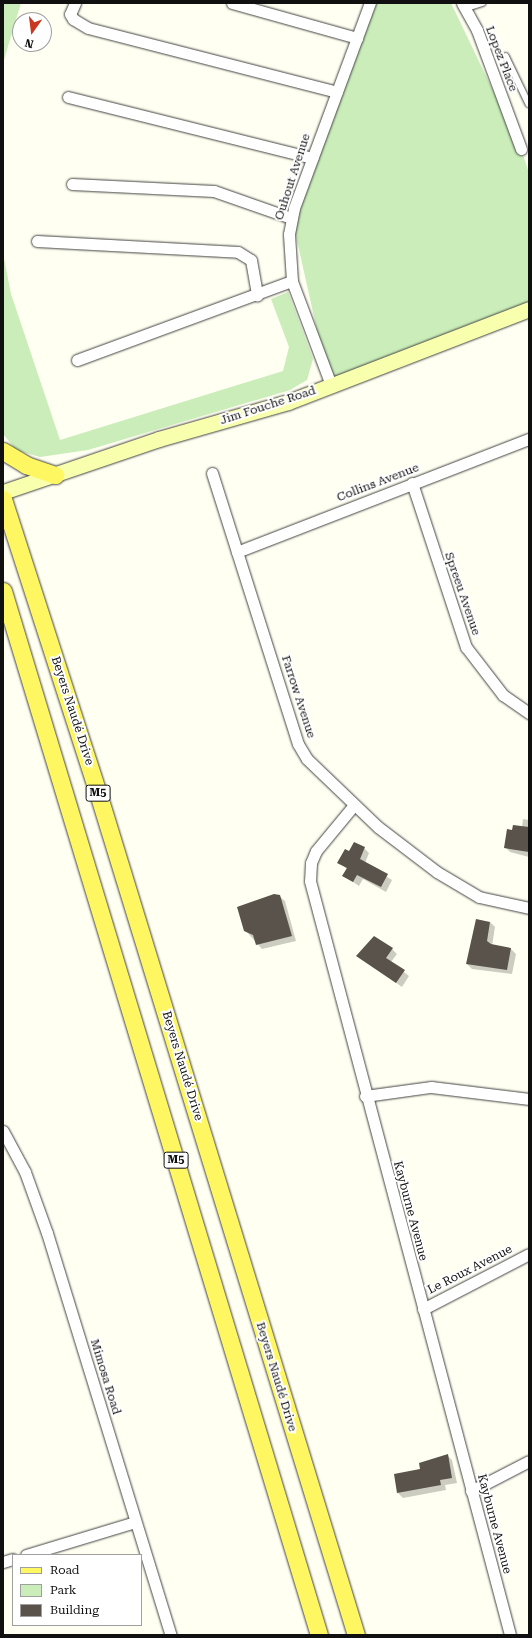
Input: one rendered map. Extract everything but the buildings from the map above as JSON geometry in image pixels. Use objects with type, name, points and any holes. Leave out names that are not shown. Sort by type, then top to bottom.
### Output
[{"type":"main road","points":[[3,451],[26,465],[55,475]]},
{"type":"main road","name":"Beyers Naudé Drive","points":[[3,500],[97,790],[356,1635]]},
{"type":"main road","name":"M5","points":[[3,591],[319,1635]]},
{"type":"street","points":[[75,3],[70,14],[73,19],[88,28],[337,92]]},
{"type":"street","points":[[232,3],[357,38]]},
{"type":"street","name":"Ouhout Avenue","points":[[331,385],[292,282],[288,247],[291,218],[370,3]]},
{"type":"street","name":"Lopez Place","points":[[464,5],[521,149]]},
{"type":"street","points":[[68,97],[313,158]]},
{"type":"street","points":[[72,184],[214,191],[291,218]]},
{"type":"street","points":[[37,241],[238,252],[251,260],[257,294]]},
{"type":"street","points":[[77,360],[292,282]]},
{"type":"street","name":"Jim Fouche Road","points":[[3,492],[331,385],[529,309]]},
{"type":"street","name":"Collins Avenue","points":[[237,552],[529,439]]},
{"type":"street","name":"Farrow Avenue","points":[[212,473],[298,744],[317,771],[354,806],[437,872],[465,889],[499,903],[529,908]]},
{"type":"street","name":"Spreeu Avenue","points":[[412,483],[466,647],[503,695],[529,713]]},
{"type":"street","name":"Kayburne Avenue","points":[[354,806],[316,851],[311,863],[310,881],[365,1096],[510,1635]]},
{"type":"street","points":[[365,1096],[431,1087],[529,1099]]},
{"type":"street","name":"Mimosa Road","points":[[3,1131],[24,1172],[46,1233],[135,1522],[172,1635]]},
{"type":"street","name":"Le Roux Avenue","points":[[423,1309],[529,1254]]},
{"type":"street","points":[[471,1490],[529,1461]]},
{"type":"street","points":[[29,1554],[135,1522]]},
{"type":"lane","points":[[464,5],[482,3]]},
{"type":"lane","points":[[506,56],[529,104]]},
{"type":"green space","points":[[3,3],[21,3],[18,12],[12,12],[12,33],[3,63]]},
{"type":"green space","points":[[365,3],[451,3],[521,149],[529,173],[529,309],[329,384],[290,209]]},
{"type":"green space","points":[[3,253],[11,294],[60,440],[283,371],[289,347],[271,299],[288,292],[313,359],[307,380],[290,390],[88,450],[40,457],[16,450],[3,434]]}]
